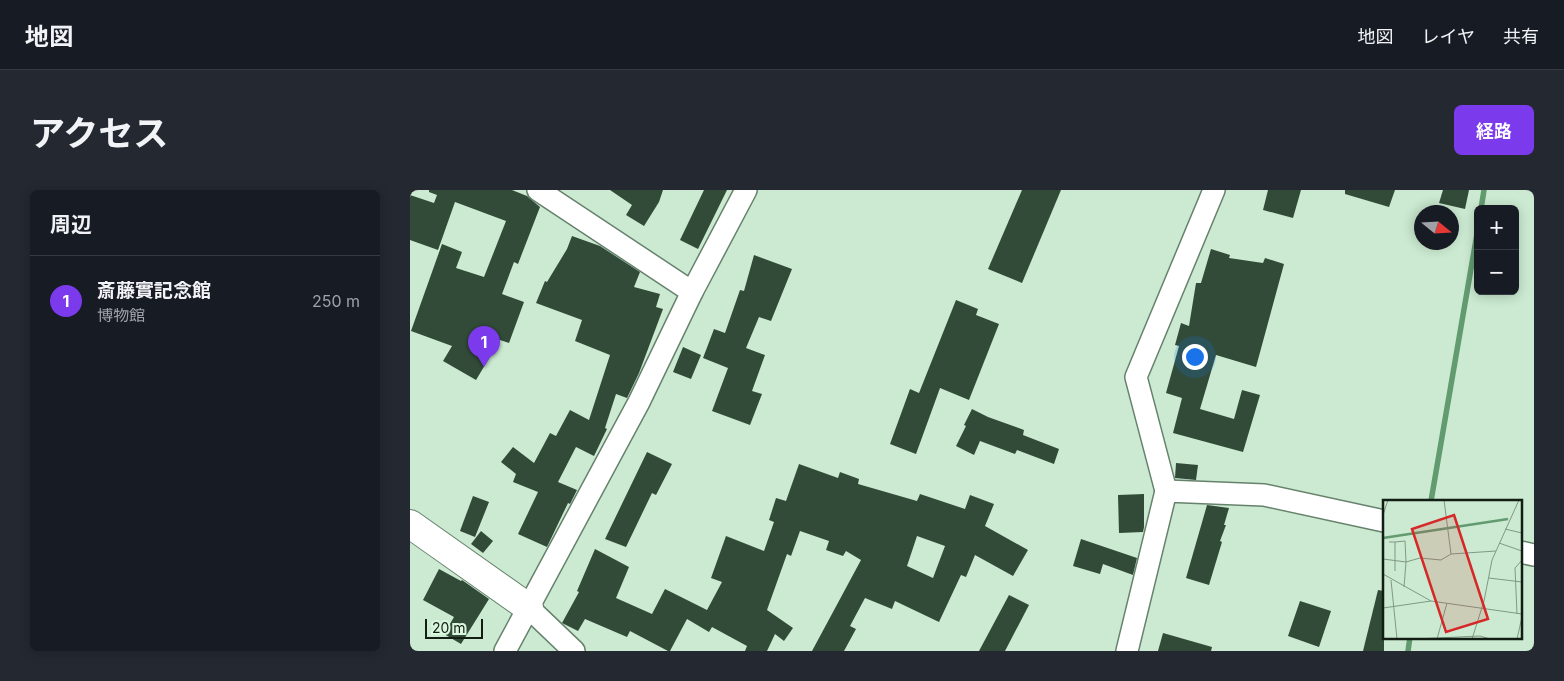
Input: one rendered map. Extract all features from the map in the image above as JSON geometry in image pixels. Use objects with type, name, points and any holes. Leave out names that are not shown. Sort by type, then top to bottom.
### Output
[{"type":"street","points":[[538,190],[692,292]]},
{"type":"street","points":[[505,651],[639,402],[692,292],[746,190]]},
{"type":"street","points":[[1127,651],[1166,491],[1136,377],[1214,190]]},
{"type":"street","points":[[1166,491],[1264,495],[1383,521]]},
{"type":"street","points":[[410,524],[529,608],[574,651]]},
{"type":"building","points":[[429,190],[512,190],[527,196],[540,207],[518,264],[514,262],[502,294],[524,302],[509,343],[500,340],[476,380],[443,361],[452,346],[411,331],[442,244],[462,252],[456,268],[484,277],[506,221],[455,202],[438,250],[410,240],[410,195],[434,203],[437,195],[429,192]]},
{"type":"building","points":[[610,190],[663,190],[659,202],[644,226],[626,215],[632,205]]},
{"type":"building","points":[[704,190],[727,190],[698,249],[680,240]]},
{"type":"building","points":[[1022,190],[1061,190],[1022,283],[988,269]]},
{"type":"building","points":[[1268,190],[1301,190],[1293,218],[1263,210]]},
{"type":"building","points":[[1345,190],[1395,190],[1389,207],[1345,194]]},
{"type":"building","points":[[1443,190],[1469,190],[1465,209],[1459,208],[1459,205],[1439,203]]},
{"type":"building","points":[[572,236],[600,246],[640,272],[634,287],[660,294],[656,307],[663,309],[639,373],[627,398],[616,394],[605,428],[607,429],[594,456],[576,447],[558,482],[577,490],[570,504],[568,503],[547,547],[518,534],[538,492],[513,482],[516,474],[501,462],[513,447],[534,463],[550,433],[556,436],[570,410],[589,420],[610,355],[575,341],[582,320],[536,303],[545,281],[547,282],[567,249]]},
{"type":"building","points":[[1211,249],[1230,255],[1229,258],[1263,263],[1265,258],[1284,264],[1256,367],[1216,355],[1200,409],[1234,419],[1242,390],[1260,395],[1243,452],[1173,433],[1182,398],[1166,393],[1179,346],[1175,345],[1181,323],[1189,326],[1196,283],[1201,283]]},
{"type":"building","points":[[754,255],[792,269],[771,321],[759,317],[746,348],[765,355],[752,391],[762,394],[750,425],[712,411],[728,368],[703,358],[714,329],[725,333],[740,290],[744,291]]},
{"type":"building","points":[[956,300],[978,309],[976,315],[999,324],[969,400],[940,388],[916,454],[890,444],[910,389],[919,393]]},
{"type":"building","points":[[683,347],[701,355],[691,379],[673,372]]},
{"type":"building","points":[[972,409],[1024,430],[1023,435],[1059,449],[1054,464],[1017,450],[1015,454],[980,441],[974,455],[956,446]]},
{"type":"building","points":[[647,452],[672,464],[656,495],[652,493],[626,547],[605,539]]},
{"type":"building","points":[[1176,463],[1198,465],[1196,480],[1175,478]]},
{"type":"building","points":[[799,464],[838,478],[840,472],[859,479],[858,484],[917,501],[920,494],[965,509],[970,495],[994,504],[985,526],[1028,550],[1013,576],[975,555],[966,577],[961,575],[939,622],[895,601],[892,609],[865,598],[850,626],[856,629],[844,651],[812,651],[861,560],[846,551],[843,556],[826,550],[829,541],[800,531],[791,556],[787,554],[767,610],[793,628],[784,641],[775,634],[767,651],[745,651],[747,646],[712,627],[709,632],[687,619],[670,651],[630,631],[627,637],[585,619],[578,631],[562,623],[579,592],[577,591],[595,549],[629,567],[616,598],[652,614],[665,589],[707,610],[722,582],[711,578],[726,536],[764,551],[774,522],[769,520],[776,498],[786,501]],"holes":[[[917,536],[945,546],[933,578],[907,566]]]},
{"type":"building","points":[[1144,494],[1143,532],[1119,533],[1118,495]]},
{"type":"building","points":[[473,496],[489,502],[475,537],[460,531]]},
{"type":"building","points":[[1207,505],[1229,508],[1224,525],[1226,525],[1220,541],[1222,542],[1209,585],[1186,578]]},
{"type":"building","points":[[481,531],[493,541],[483,553],[471,544]]},
{"type":"building","points":[[1081,539],[1137,558],[1133,575],[1103,564],[1100,574],[1073,566]]},
{"type":"building","points":[[439,569],[462,580],[489,599],[461,644],[444,634],[454,617],[423,600]]},
{"type":"building","points":[[1378,590],[1383,591],[1384,651],[1363,651]]},
{"type":"building","points":[[1009,595],[1029,605],[1005,651],[979,651]]},
{"type":"building","points":[[1300,601],[1331,611],[1319,647],[1288,636]]},
{"type":"building","points":[[1163,633],[1212,647],[1211,651],[1158,651]]},
{"type":"waterway","points":[[1482,205],[1484,190]]},
{"type":"waterway","points":[[1431,500],[1474,250]]},
{"type":"waterway","points":[[1408,651],[1410,638]]},
{"type":"place","name":"斎藤實記念館","points":[[484,367]]}]
